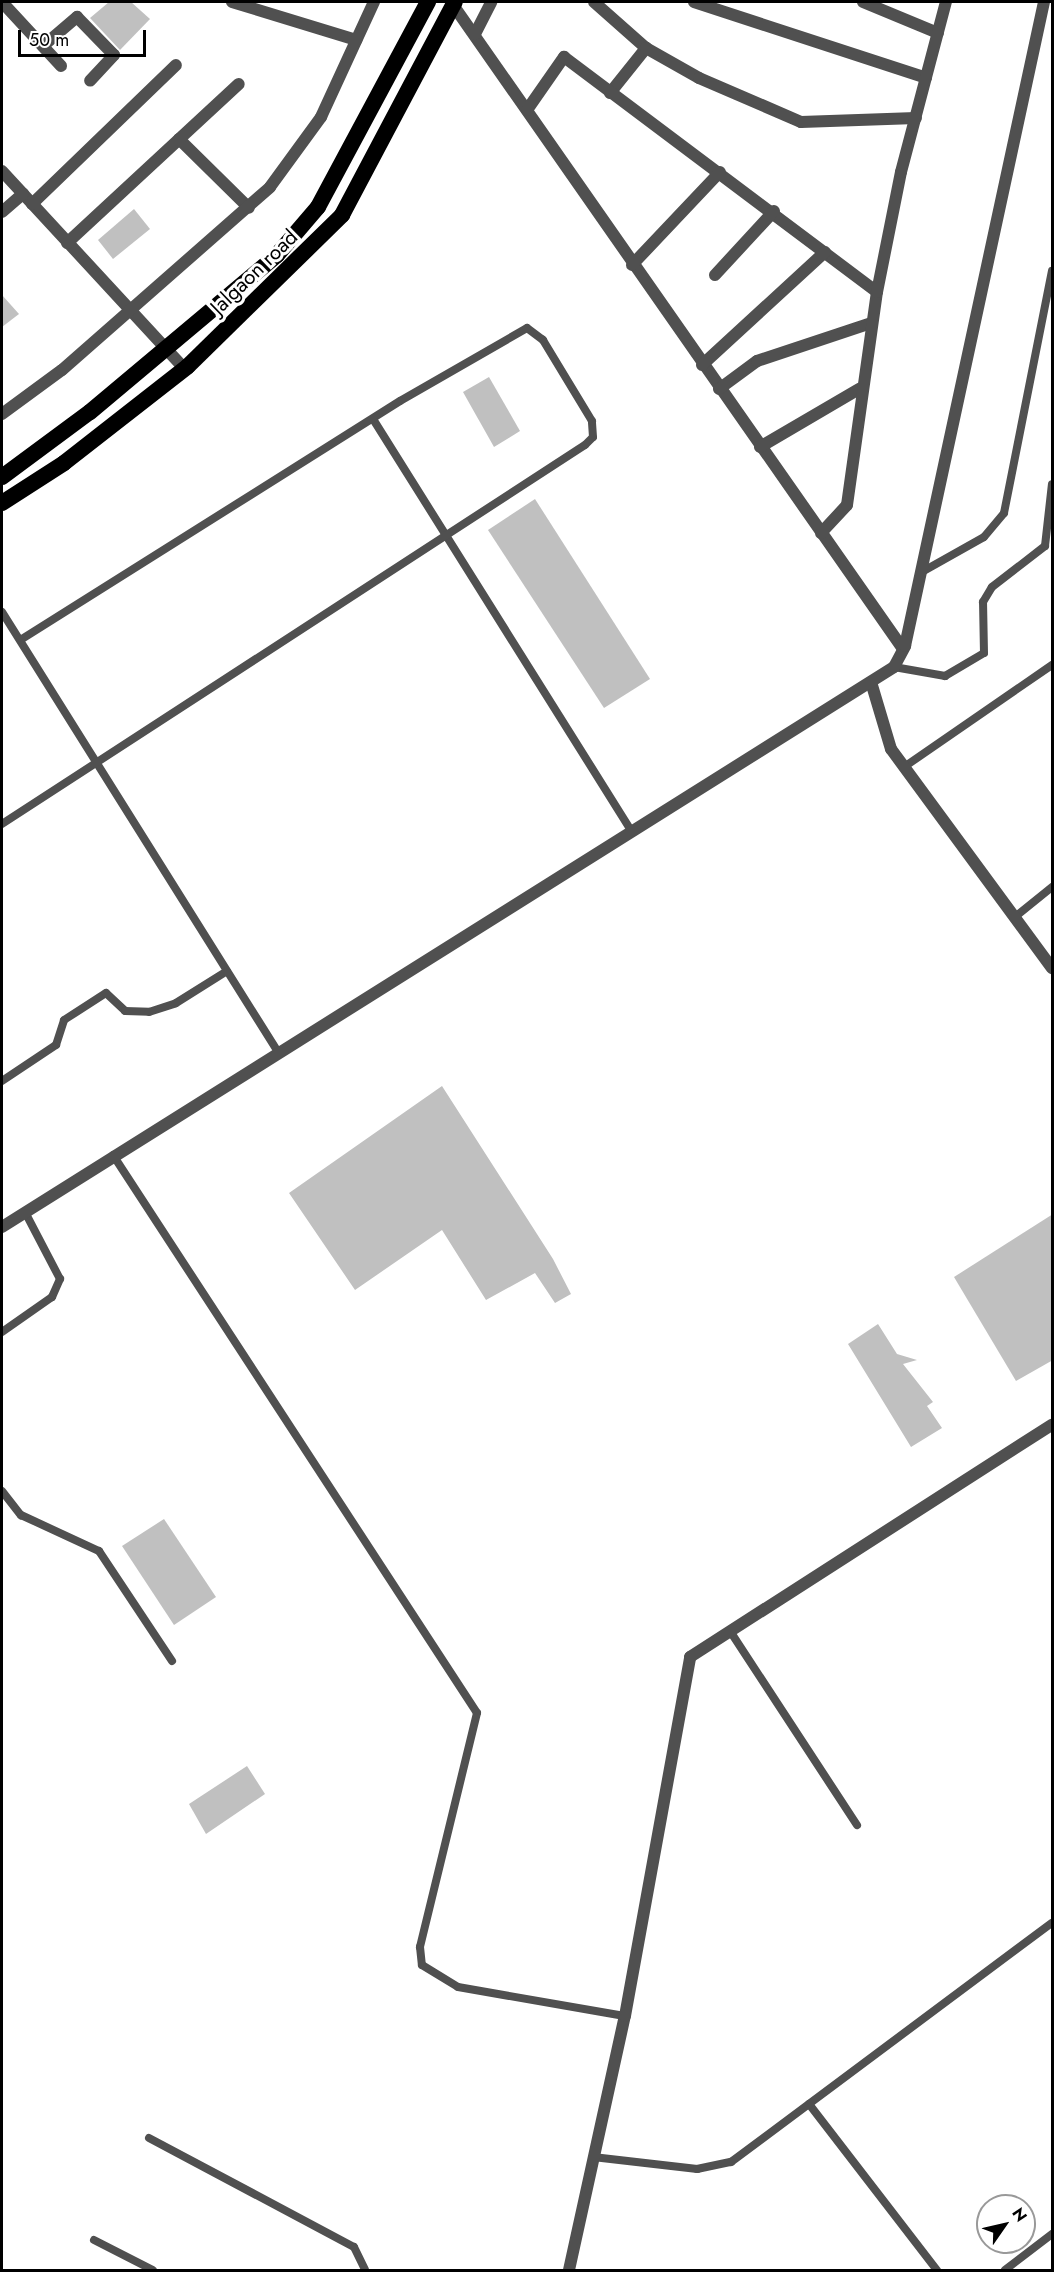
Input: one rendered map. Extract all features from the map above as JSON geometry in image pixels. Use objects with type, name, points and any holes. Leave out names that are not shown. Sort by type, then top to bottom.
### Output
[{"type":"highway","name":"Jalgaon road","points":[[2,477],[163,351],[277,255],[318,207],[428,2]]},
{"type":"highway","name":"Jalgaon road","points":[[2,503],[64,463],[185,369],[342,215],[453,2]]},
{"type":"street","points":[[2,2],[61,66]]},
{"type":"street","points":[[232,2],[356,40]]},
{"type":"street","points":[[2,414],[130,313],[249,208],[321,117],[374,2]]},
{"type":"street","points":[[453,2],[632,266],[903,649]]},
{"type":"street","points":[[475,34],[491,2]]},
{"type":"street","points":[[594,2],[646,48],[699,78],[801,122],[916,118]]},
{"type":"street","points":[[694,2],[926,78]]},
{"type":"street","points":[[863,2],[938,33]]},
{"type":"street","points":[[821,533],[847,505],[859,389],[877,292],[916,118],[946,2]]},
{"type":"street","points":[[2,1227],[630,829],[894,667],[903,649],[1044,2]]},
{"type":"street","points":[[43,46],[77,17],[114,55],[90,81]]},
{"type":"street","points":[[610,93],[646,48]]},
{"type":"street","points":[[527,110],[564,57],[610,93],[774,211],[877,292]]},
{"type":"street","points":[[32,204],[176,65]]},
{"type":"street","points":[[67,243],[239,84]]},
{"type":"street","points":[[179,139],[249,208]]},
{"type":"street","points":[[2,171],[163,351],[185,369]]},
{"type":"street","points":[[632,266],[720,172]]},
{"type":"street","points":[[2,212],[23,194]]},
{"type":"street","points":[[715,275],[774,211]]},
{"type":"street","points":[[702,364],[825,252]]},
{"type":"street","points":[[719,389],[767,357],[871,323]]},
{"type":"street","points":[[760,447],[859,389]]},
{"type":"street","points":[[871,682],[891,749],[1053,968]]},
{"type":"street","points":[[569,2271],[625,2016],[690,1657],[1053,1425]]},
{"type":"lane","points":[[920,573],[984,537],[1004,513],[1053,271]]},
{"type":"lane","points":[[2,824],[95,760],[593,437],[592,421],[561,367],[527,328],[373,419],[21,640]]},
{"type":"lane","points":[[373,419],[630,829]]},
{"type":"lane","points":[[1045,546],[1053,484]]},
{"type":"lane","points":[[894,667],[945,676],[984,653],[981,613],[987,595],[1053,540]]},
{"type":"lane","points":[[2,612],[278,1052]]},
{"type":"lane","points":[[904,767],[1053,665]]},
{"type":"lane","points":[[1015,917],[1053,887]]},
{"type":"lane","points":[[2,1081],[56,1045],[64,1020],[106,993],[125,1011],[149,1012],[176,1003],[227,971]]},
{"type":"lane","points":[[113,1155],[477,1713],[420,1947],[422,1965],[458,1987],[625,2016]]},
{"type":"lane","points":[[2,1332],[52,1297],[60,1279],[25,1212]]},
{"type":"lane","points":[[2,1491],[21,1515],[99,1551],[172,1661]]},
{"type":"lane","points":[[730,1631],[857,1825]]},
{"type":"lane","points":[[593,2157],[697,2169],[731,2162],[1053,1923]]},
{"type":"lane","points":[[809,2104],[937,2271]]},
{"type":"lane","points":[[149,2138],[354,2247],[365,2271]]},
{"type":"lane","points":[[1005,2271],[1053,2234]]},
{"type":"lane","points":[[94,2240],[153,2271]]},
{"type":"building","points":[[109,2],[131,2],[150,19],[120,50],[90,18]]},
{"type":"building","points":[[134,209],[150,229],[113,259],[98,240]]},
{"type":"building","points":[[2,295],[19,314],[2,327]]},
{"type":"building","points":[[489,377],[520,431],[494,447],[463,392]]},
{"type":"building","points":[[535,499],[650,679],[604,708],[488,530]]},
{"type":"building","points":[[442,1086],[553,1259],[571,1294],[555,1303],[535,1273],[486,1300],[442,1230],[355,1290],[289,1193]]},
{"type":"building","points":[[1053,1214],[1053,1360],[1016,1381],[954,1277]]},
{"type":"building","points":[[878,1324],[897,1354],[917,1360],[903,1364],[933,1402],[927,1406],[942,1428],[911,1447],[848,1344]]},
{"type":"building","points":[[164,1519],[216,1597],[174,1625],[122,1546]]},
{"type":"building","points":[[247,1766],[265,1794],[206,1834],[189,1804]]}]
